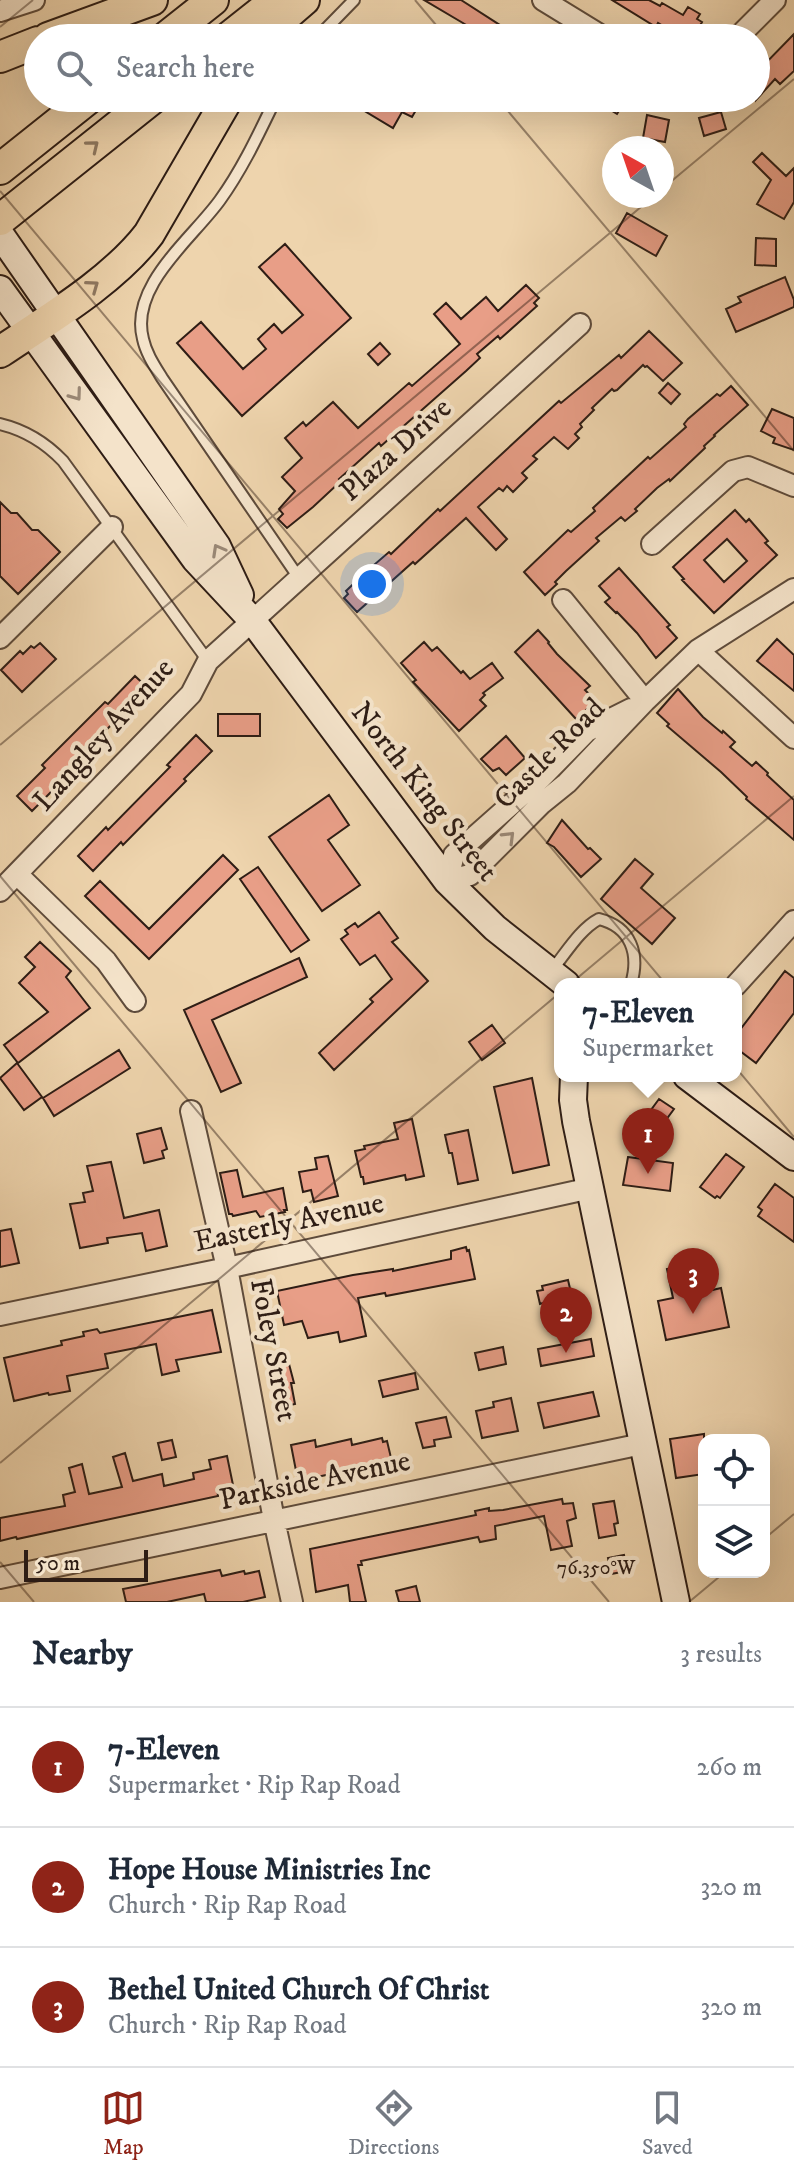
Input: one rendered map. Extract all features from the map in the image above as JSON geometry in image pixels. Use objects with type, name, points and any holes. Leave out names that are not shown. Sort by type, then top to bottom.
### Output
[{"type":"main road","points":[[86,24],[152,0]]},
{"type":"main road","points":[[183,24],[213,0]]},
{"type":"main road","points":[[246,24],[276,0]]},
{"type":"main road","points":[[278,24],[304,0]]},
{"type":"main road","points":[[0,57],[24,48]]},
{"type":"main road","points":[[5,165],[71,112]]},
{"type":"main road","points":[[0,220],[136,112]]},
{"type":"main road","points":[[0,352],[98,283],[138,249],[220,112]]},
{"type":"main road","name":"North King Street","points":[[0,234],[217,546],[252,620]]},
{"type":"main road","name":"North King Street","points":[[0,289],[195,559],[252,620],[447,881],[495,928],[558,978]]},
{"type":"main road","points":[[574,1082],[575,1115],[676,1602]]},
{"type":"main road","points":[[695,1082],[794,1157]]},
{"type":"street","points":[[0,11],[34,0]]},
{"type":"street","points":[[543,0],[582,24]]},
{"type":"street","points":[[751,24],[775,0]]},
{"type":"street","name":"Plaza Drive","points":[[252,620],[580,324]]},
{"type":"street","points":[[652,544],[733,471],[748,467],[794,486]]},
{"type":"street","points":[[0,638],[112,527]]},
{"type":"street","name":"Castle Road","points":[[447,881],[470,875],[541,804],[567,783],[698,650],[794,589]]},
{"type":"street","points":[[563,600],[645,701]]},
{"type":"street","name":"Langley Avenue","points":[[0,891],[191,694],[208,661],[252,620]]},
{"type":"street","points":[[698,650],[794,738]]},
{"type":"street","points":[[17,874],[106,961],[135,1001]]},
{"type":"street","points":[[742,978],[794,921]]},
{"type":"street","name":"Foley Street","points":[[191,1111],[227,1268],[292,1602]]},
{"type":"street","name":"Easterly Avenue","points":[[0,1315],[591,1188]]},
{"type":"street","name":"Parkside Avenue","points":[[0,1578],[642,1444]]},
{"type":"lane","points":[[331,24],[354,0]]},
{"type":"lane","points":[[269,112],[229,186],[153,283],[143,307],[141,328],[146,351],[162,378],[299,578]]},
{"type":"lane","points":[[0,424],[25,432],[54,452],[74,474],[208,661]]},
{"type":"lane","points":[[558,978],[581,934],[599,919],[618,927],[629,938],[634,966],[632,978]]},
{"type":"building","points":[[424,0],[461,0],[498,24],[465,24]]},
{"type":"building","points":[[612,0],[649,0],[660,6],[662,3],[683,15],[688,7],[700,14],[697,19],[702,22],[701,24],[651,24]]},
{"type":"building","points":[[794,34],[794,71],[780,84],[775,79],[770,85],[770,59]]},
{"type":"building","points":[[366,112],[402,112],[393,128]]},
{"type":"building","points":[[721,112],[726,129],[704,136],[699,118]]},
{"type":"building","points":[[647,115],[669,120],[666,136],[643,136]]},
{"type":"building","points":[[762,153],[786,176],[794,168],[794,202],[784,219],[757,204],[771,180],[753,162]]},
{"type":"building","points":[[627,213],[667,236],[656,256],[616,233]]},
{"type":"building","points":[[756,238],[776,239],[776,266],[755,265]]},
{"type":"building","points":[[285,244],[351,318],[242,416],[177,343],[201,322],[243,369],[266,349],[258,339],[274,324],[282,333],[303,315],[259,267]]},
{"type":"building","points":[[785,277],[794,307],[736,332],[726,309],[741,302],[738,297]]},
{"type":"building","points":[[526,285],[539,298],[534,303],[537,306],[500,339],[498,336],[477,354],[480,358],[381,446],[379,443],[313,507],[287,528],[278,519],[283,514],[279,509],[295,491],[282,477],[302,458],[285,438],[303,422],[306,426],[333,402],[358,428],[460,344],[434,314],[446,303],[461,319],[486,297],[498,311]]},
{"type":"building","points":[[649,331],[682,363],[663,381],[643,365],[592,408],[594,410],[575,434],[579,438],[568,449],[554,437],[533,456],[537,459],[522,473],[527,478],[513,492],[507,486],[503,491],[499,488],[478,507],[507,539],[496,550],[466,518],[357,612],[344,598],[348,594],[346,591],[367,571],[389,552],[391,554],[438,509],[440,511],[559,401],[561,403],[619,355],[621,358]]},
{"type":"building","points":[[380,343],[390,354],[378,365],[368,354]]},
{"type":"building","points":[[668,383],[680,394],[671,404],[659,393]]},
{"type":"building","points":[[731,386],[748,405],[670,481],[657,488],[635,509],[637,511],[625,521],[621,517],[596,538],[599,541],[545,595],[524,572],[568,530],[571,532],[595,511],[593,508],[648,457],[650,459],[686,427],[684,424],[688,419]]},
{"type":"building","points":[[772,409],[794,418],[794,450],[773,443],[775,438],[761,431]]},
{"type":"building","points":[[0,502],[11,513],[17,513],[32,530],[38,530],[60,552],[18,594],[0,576]]},
{"type":"building","points":[[735,510],[746,522],[749,519],[777,555],[714,613],[673,567]],"holes":[[[727,539],[747,561],[724,582],[704,560]]]},
{"type":"building","points":[[619,568],[670,625],[667,627],[677,638],[656,658],[637,633],[605,602],[610,598],[599,586]]},
{"type":"building","points":[[538,630],[557,654],[590,686],[585,690],[596,701],[576,719],[515,652]]},
{"type":"building","points":[[777,639],[794,655],[794,691],[757,661]]},
{"type":"building","points":[[424,642],[432,651],[437,647],[470,679],[492,663],[503,678],[483,693],[485,695],[480,700],[486,706],[459,731],[413,682],[416,680],[401,663]]},
{"type":"building","points":[[40,643],[56,659],[22,692],[1,670],[20,651],[23,654]]},
{"type":"building","points":[[135,676],[151,691],[121,721],[118,718],[59,778],[62,781],[32,811],[17,796],[45,768],[42,765]]},
{"type":"building","points":[[678,689],[703,717],[735,742],[730,747],[752,766],[756,762],[794,800],[794,840],[667,726],[669,724],[657,713]]},
{"type":"building","points":[[218,714],[260,714],[260,736],[218,736]]},
{"type":"building","points":[[196,735],[212,751],[123,845],[121,842],[93,871],[78,856],[170,767],[167,765]]},
{"type":"building","points":[[506,736],[525,758],[506,775],[499,768],[493,771],[481,759]]},
{"type":"building","points":[[329,795],[349,825],[328,840],[360,885],[322,911],[269,837]]},
{"type":"building","points":[[562,820],[601,859],[581,877],[547,843]]},
{"type":"building","points":[[223,855],[238,870],[149,959],[85,896],[100,881],[149,929]]},
{"type":"building","points":[[635,859],[653,874],[641,888],[675,918],[652,944],[601,899]]},
{"type":"building","points":[[258,867],[309,940],[291,952],[240,879]]},
{"type":"building","points":[[379,912],[398,938],[392,942],[428,981],[334,1070],[319,1053],[373,1002],[370,999],[392,979],[375,955],[360,965],[341,939],[348,934],[345,930],[355,923],[358,927]]},
{"type":"building","points":[[40,942],[71,971],[66,977],[90,1008],[18,1063],[4,1045],[48,1012],[19,983],[35,967],[25,957]]},
{"type":"building","points":[[299,958],[307,977],[212,1020],[241,1083],[221,1092],[184,1010]]},
{"type":"building","points":[[785,971],[794,978],[794,1013],[756,1063],[742,1052],[742,1027]]},
{"type":"building","points":[[492,1025],[505,1043],[482,1060],[469,1042]]},
{"type":"building","points":[[119,1050],[130,1068],[54,1116],[43,1098]]},
{"type":"building","points":[[17,1063],[42,1097],[24,1110],[0,1078]]},
{"type":"building","points":[[532,1078],[549,1165],[513,1173],[494,1087]]},
{"type":"building","points":[[659,1099],[674,1109],[663,1124],[648,1114]]},
{"type":"building","points":[[412,1119],[424,1176],[406,1180],[405,1175],[364,1184],[355,1151],[398,1139],[394,1123]]},
{"type":"building","points":[[161,1128],[167,1149],[162,1151],[164,1158],[144,1163],[137,1134]]},
{"type":"building","points":[[468,1130],[478,1180],[458,1184],[445,1135]]},
{"type":"building","points":[[726,1154],[744,1167],[720,1198],[715,1198],[700,1187]]},
{"type":"building","points":[[328,1156],[338,1196],[314,1202],[311,1190],[303,1192],[299,1172],[317,1169],[315,1158]]},
{"type":"building","points":[[628,1157],[673,1163],[670,1191],[623,1185]]},
{"type":"building","points":[[111,1162],[124,1218],[159,1210],[167,1246],[146,1251],[142,1233],[107,1238],[108,1243],[80,1248],[70,1204],[85,1202],[83,1193],[93,1191],[87,1166]]},
{"type":"building","points":[[237,1170],[243,1197],[283,1188],[287,1210],[260,1217],[256,1211],[233,1216],[229,1214],[220,1173]]},
{"type":"building","points":[[775,1184],[794,1198],[794,1242],[758,1216],[762,1210],[758,1207]]},
{"type":"building","points":[[11,1229],[19,1263],[0,1267],[0,1231]]},
{"type":"building","points":[[466,1247],[475,1279],[386,1296],[385,1293],[358,1298],[366,1336],[340,1342],[338,1332],[308,1338],[302,1321],[284,1325],[277,1291],[451,1259],[451,1251]]},
{"type":"building","points":[[698,1263],[704,1292],[721,1288],[729,1327],[666,1340],[658,1301],[673,1298],[667,1269]]},
{"type":"building","points":[[568,1280],[576,1314],[550,1320],[546,1302],[540,1304],[537,1291],[543,1290],[542,1286]]},
{"type":"building","points":[[212,1310],[221,1352],[176,1360],[179,1371],[162,1375],[156,1344],[105,1354],[108,1368],[67,1376],[70,1391],[14,1401],[4,1358],[62,1345],[61,1341],[84,1336],[83,1332],[97,1329],[100,1333]]},
{"type":"building","points":[[591,1339],[594,1356],[541,1366],[538,1349]]},
{"type":"building","points":[[503,1347],[506,1364],[479,1370],[475,1353]]},
{"type":"building","points":[[289,1364],[295,1404],[281,1407],[270,1368]]},
{"type":"building","points":[[415,1373],[418,1389],[383,1397],[379,1381]]},
{"type":"building","points":[[593,1392],[599,1416],[544,1428],[538,1403]]},
{"type":"building","points":[[511,1398],[518,1431],[482,1438],[476,1411],[494,1407],[493,1402]]},
{"type":"building","points":[[446,1417],[451,1437],[434,1440],[435,1446],[423,1448],[416,1423]]},
{"type":"building","points":[[698,1435],[698,1475],[676,1478],[670,1439]]},
{"type":"building","points":[[382,1438],[383,1442],[387,1441],[392,1462],[389,1463],[390,1467],[377,1470],[373,1465],[298,1481],[291,1445],[315,1440],[316,1447],[351,1439],[352,1445]]},
{"type":"building","points":[[172,1440],[176,1457],[162,1460],[158,1443]]},
{"type":"building","points":[[125,1453],[133,1481],[162,1474],[164,1486],[194,1479],[193,1473],[211,1469],[209,1460],[227,1456],[233,1485],[217,1488],[218,1496],[0,1541],[0,1518],[65,1506],[63,1495],[75,1492],[69,1468],[82,1464],[89,1494],[122,1487],[113,1457]]},
{"type":"building","points":[[562,1499],[563,1504],[573,1503],[576,1518],[567,1521],[572,1546],[551,1550],[544,1516],[495,1526],[496,1539],[480,1542],[478,1537],[361,1561],[362,1565],[358,1565],[366,1602],[350,1602],[348,1585],[316,1592],[310,1549],[476,1515],[475,1511],[489,1508],[489,1511],[503,1510]]},
{"type":"building","points":[[614,1501],[618,1523],[614,1524],[616,1535],[599,1538],[593,1504]]},
{"type":"building","points":[[624,1555],[627,1571],[611,1574],[608,1558]]},
{"type":"building","points":[[220,1570],[222,1576],[259,1571],[265,1597],[243,1602],[206,1602],[204,1594],[167,1602],[126,1602],[123,1589]]},
{"type":"building","points":[[416,1586],[420,1602],[399,1602],[396,1591]]},
{"type":"place","name":"7-Eleven","points":[[648,1174]]},
{"type":"place","name":"Bethel United Church Of Christ","points":[[693,1314]]},
{"type":"place","name":"Hope House Ministries Inc","points":[[566,1353]]}]
